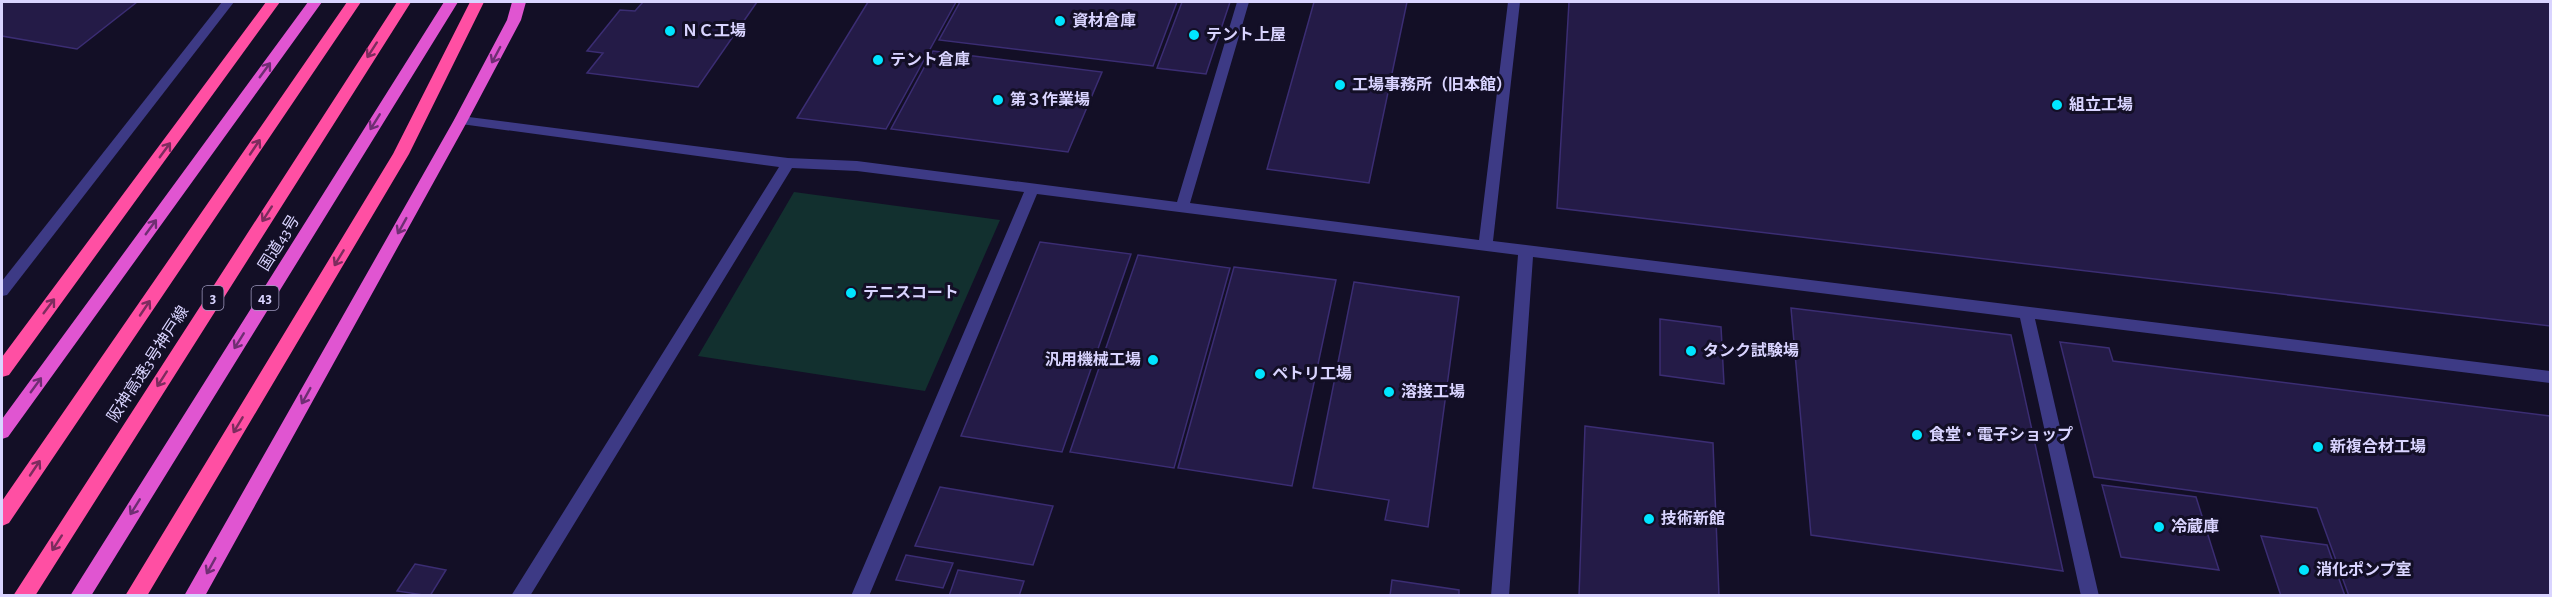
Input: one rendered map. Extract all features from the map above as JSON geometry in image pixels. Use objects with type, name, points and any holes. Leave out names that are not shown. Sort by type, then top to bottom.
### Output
[{"type":"highway","points":[[2,432],[315,2]]},
{"type":"highway","name":"阪神高速3号神戸線","points":[[2,517],[354,2]]},
{"type":"highway","name":"阪神高速3号神戸線","points":[[23,596],[404,2]]},
{"type":"highway","name":"国道43号","points":[[80,596],[450,2]]},
{"type":"highway","points":[[135,596],[401,154],[477,2]]},
{"type":"highway","points":[[194,596],[461,120],[514,20],[519,2]]},
{"type":"highway","points":[[2,370],[270,6]]},
{"type":"street","points":[[2,291],[228,2]]},
{"type":"street","points":[[1182,207],[1243,2]]},
{"type":"street","points":[[1485,246],[1514,2]]},
{"type":"street","points":[[461,120],[788,163],[857,166],[1526,252],[2550,376]]},
{"type":"street","points":[[520,596],[788,163]]},
{"type":"street","points":[[860,596],[1032,189]]},
{"type":"street","points":[[1500,596],[1526,252]]},
{"type":"street","points":[[2026,312],[2090,596]]},
{"type":"green space","name":"テニスコート","points":[[794,192],[1000,220],[925,391],[698,356]]},
{"type":"building","points":[[2,2],[137,2],[77,49],[2,36]]},
{"type":"building","name":"ＮＣ工場","points":[[643,2],[757,2],[698,87],[587,73],[603,53],[587,51],[620,10],[635,11]]},
{"type":"building","name":"テント倉庫","points":[[868,2],[956,2],[886,129],[797,118]]},
{"type":"building","name":"資材倉庫","points":[[960,2],[1177,2],[1153,66],[939,40]]},
{"type":"building","name":"テント上屋","points":[[1182,2],[1230,2],[1206,74],[1157,68]]},
{"type":"building","name":"工場事務所（旧本館）","points":[[1314,2],[1407,2],[1369,183],[1267,169]]},
{"type":"building","name":"組立工場","points":[[1569,2],[2550,2],[2550,326],[1557,208]]},
{"type":"building","name":"第３作業場","points":[[933,51],[1102,72],[1068,152],[891,129]]},
{"type":"building","points":[[1040,242],[1131,254],[1062,452],[961,436]]},
{"type":"building","name":"汎用機械工場","points":[[1138,255],[1230,268],[1174,468],[1070,452]]},
{"type":"building","name":"ペトリ工場","points":[[1234,267],[1336,280],[1292,486],[1178,468]]},
{"type":"building","name":"溶接工場","points":[[1354,282],[1459,297],[1428,527],[1385,520],[1389,500],[1313,488]]},
{"type":"building","name":"食堂・電子ショップ","points":[[1791,308],[2011,335],[2063,571],[1811,535]]},
{"type":"building","name":"タンク試験場","points":[[1660,319],[1721,327],[1724,384],[1660,375]]},
{"type":"building","name":"新複合材工場","points":[[2060,342],[2109,348],[2113,361],[2550,416],[2550,596],[2349,596],[2317,508],[2094,477]]},
{"type":"building","name":"技術新館","points":[[1585,426],[1713,443],[1719,596],[1579,596]]},
{"type":"building","name":"冷蔵庫","points":[[2102,485],[2196,497],[2219,570],[2121,557]]},
{"type":"building","points":[[940,487],[1053,506],[1033,565],[915,546]]},
{"type":"building","name":"消化ポンプ室","points":[[2261,536],[2327,545],[2345,596],[2281,596]]},
{"type":"building","points":[[906,555],[953,563],[943,588],[896,580]]},
{"type":"building","points":[[415,564],[446,570],[430,596],[397,591]]},
{"type":"building","points":[[958,570],[1024,581],[1019,596],[949,596]]},
{"type":"building","points":[[1392,580],[1459,590],[1459,596],[1390,596]]},
{"type":"place","name":"資材倉庫","points":[[1060,21]]},
{"type":"place","name":"ＮＣ工場","points":[[670,31]]},
{"type":"place","name":"テント上屋","points":[[1194,35]]},
{"type":"place","name":"テント倉庫","points":[[878,60]]},
{"type":"place","name":"工場事務所（旧本館）","points":[[1340,85]]},
{"type":"place","name":"第３作業場","points":[[998,100]]},
{"type":"place","name":"組立工場","points":[[2057,105]]},
{"type":"place","name":"テニスコート","points":[[851,293]]},
{"type":"place","name":"タンク試験場","points":[[1691,351]]},
{"type":"place","name":"汎用機械工場","points":[[1153,360]]},
{"type":"place","name":"ペトリ工場","points":[[1260,374]]},
{"type":"place","name":"溶接工場","points":[[1389,392]]},
{"type":"place","name":"食堂・電子ショップ","points":[[1917,435]]},
{"type":"place","name":"新複合材工場","points":[[2318,447]]},
{"type":"place","name":"技術新館","points":[[1649,519]]},
{"type":"place","name":"冷蔵庫","points":[[2159,527]]},
{"type":"place","name":"消化ポンプ室","points":[[2304,570]]}]
